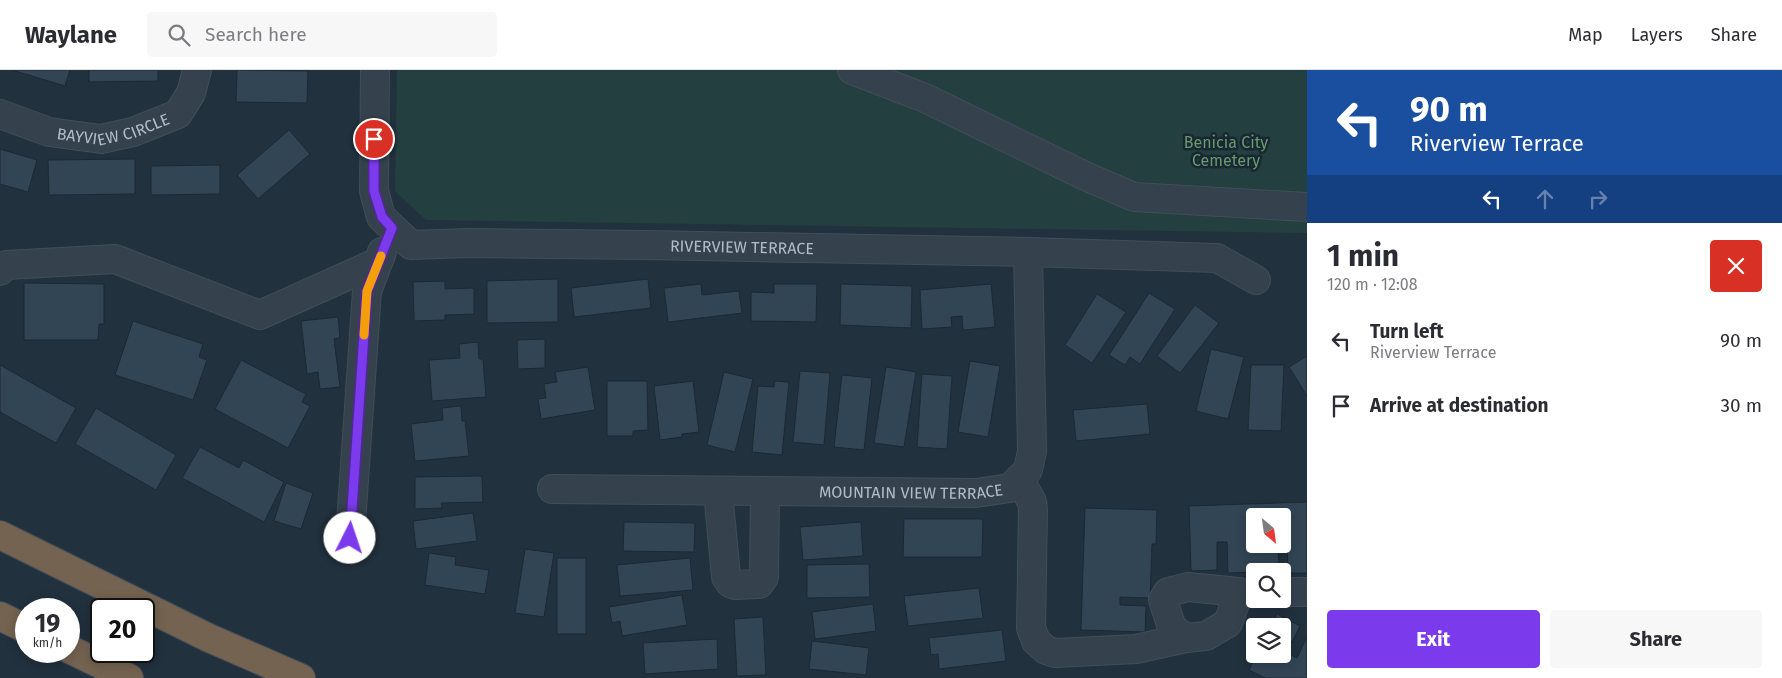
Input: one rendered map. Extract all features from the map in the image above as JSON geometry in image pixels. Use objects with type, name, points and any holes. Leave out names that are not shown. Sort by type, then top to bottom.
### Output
[{"type":"highway","points":[[0,535],[209,638],[301,678]]},
{"type":"highway","points":[[0,616],[15,624]]},
{"type":"highway","points":[[80,654],[129,678]]},
{"type":"street","name":"BAYVIEW CIRCLE","points":[[0,114],[49,132],[101,139],[125,134],[178,114],[191,93],[197,70]]},
{"type":"street","name":"RIVERVIEW TERRACE","points":[[375,70],[374,191],[382,217],[411,245],[467,243],[606,244],[1028,252],[1217,258],[1256,280]]},
{"type":"street","points":[[852,70],[925,98],[1085,176],[1134,197],[1307,207]]},
{"type":"street","points":[[350,538],[367,291],[392,228]]},
{"type":"street","name":"MOUNTAIN VIEW TERRACE","points":[[552,489],[976,493],[1010,488],[1028,470],[1032,451],[1028,252]]},
{"type":"street","points":[[0,271],[6,266],[115,259],[260,315],[378,262]]},
{"type":"street","points":[[1019,479],[1032,502],[1031,628],[1036,641],[1041,646],[1055,653],[1136,648],[1206,636],[1228,623],[1246,594]]},
{"type":"street","points":[[718,491],[726,577],[730,583],[735,585],[759,584],[764,577],[765,492]]},
{"type":"street","points":[[1186,638],[1172,628],[1163,600],[1168,592],[1188,587],[1246,592]]},
{"type":"street","points":[[1291,592],[1307,592]]},
{"type":"green space","name":"Benicia City Cemetery","points":[[397,70],[1307,70],[1307,233],[426,220],[395,191]]},
{"type":"building","points":[[12,70],[70,70],[65,86]]},
{"type":"building","points":[[89,70],[158,70],[158,81],[89,82]]},
{"type":"building","points":[[237,70],[308,71],[307,103],[236,102]]},
{"type":"building","points":[[289,130],[310,154],[258,199],[237,175]]},
{"type":"building","points":[[0,149],[37,160],[28,192],[0,184]]},
{"type":"building","points":[[135,159],[135,194],[49,195],[48,160]]},
{"type":"building","points":[[220,165],[220,194],[151,195],[151,166]]},
{"type":"building","points":[[558,279],[558,322],[487,323],[487,281]]},
{"type":"building","points":[[648,279],[651,308],[574,317],[571,288]]},
{"type":"building","points":[[445,281],[445,289],[474,288],[474,314],[445,315],[445,320],[414,321],[413,282]]},
{"type":"building","points":[[24,283],[104,284],[104,324],[99,324],[98,340],[24,340]]},
{"type":"building","points":[[701,284],[702,295],[739,291],[742,313],[668,322],[664,288]]},
{"type":"building","points":[[774,284],[817,284],[816,322],[751,321],[751,292],[774,293]]},
{"type":"building","points":[[841,284],[912,286],[911,328],[840,325]]},
{"type":"building","points":[[991,284],[995,327],[963,330],[962,316],[951,317],[952,327],[922,329],[920,290]]},
{"type":"building","points":[[1149,293],[1175,309],[1140,364],[1130,357],[1125,365],[1109,355]]},
{"type":"building","points":[[1097,294],[1126,312],[1092,363],[1065,345]]},
{"type":"building","points":[[1195,305],[1219,323],[1180,373],[1157,356]]},
{"type":"building","points":[[338,317],[340,338],[334,339],[340,387],[320,389],[318,372],[307,374],[301,321]]},
{"type":"building","points":[[133,321],[203,344],[199,357],[207,360],[193,400],[115,375]]},
{"type":"building","points":[[545,339],[545,368],[518,369],[517,340]]},
{"type":"building","points":[[478,342],[479,359],[483,359],[486,397],[432,401],[429,360],[460,358],[459,344]]},
{"type":"building","points":[[1211,349],[1244,357],[1228,419],[1196,411]]},
{"type":"building","points":[[1307,356],[1307,396],[1289,367]]},
{"type":"building","points":[[241,360],[306,394],[302,402],[310,406],[288,448],[215,409]]},
{"type":"building","points":[[970,361],[1000,366],[988,437],[958,432]]},
{"type":"building","points":[[0,365],[76,408],[56,443],[0,412]]},
{"type":"building","points":[[1251,365],[1284,365],[1281,431],[1248,430]]},
{"type":"building","points":[[588,367],[595,410],[541,419],[538,399],[546,398],[544,384],[557,382],[555,372]]},
{"type":"building","points":[[886,367],[916,372],[904,447],[874,443]]},
{"type":"building","points":[[800,371],[830,373],[824,445],[793,442]]},
{"type":"building","points":[[724,372],[753,379],[735,452],[707,445]]},
{"type":"building","points":[[922,374],[952,376],[947,449],[917,447]]},
{"type":"building","points":[[842,375],[872,378],[864,450],[834,447]]},
{"type":"building","points":[[607,381],[647,381],[648,430],[633,431],[633,436],[607,436]]},
{"type":"building","points":[[693,381],[699,432],[660,440],[654,386]]},
{"type":"building","points":[[775,381],[789,382],[782,455],[752,452],[758,386],[774,387]]},
{"type":"building","points":[[1147,404],[1150,434],[1076,441],[1073,410]]},
{"type":"building","points":[[461,406],[462,421],[465,421],[469,456],[415,461],[411,424],[443,420],[442,408]]},
{"type":"building","points":[[96,408],[176,455],[156,490],[75,444]]},
{"type":"building","points":[[200,447],[239,468],[243,460],[284,482],[264,522],[182,478]]},
{"type":"building","points":[[482,476],[483,502],[441,503],[442,508],[415,509],[415,477]]},
{"type":"building","points":[[286,483],[313,493],[301,529],[274,521]]},
{"type":"building","points":[[1307,502],[1307,573],[1291,573],[1291,563],[1288,563],[1287,553],[1291,553],[1291,508],[1246,508],[1246,553],[1278,553],[1279,563],[1246,563],[1246,572],[1228,573],[1227,542],[1217,542],[1217,570],[1191,571],[1189,506]]},
{"type":"building","points":[[1085,508],[1157,510],[1156,544],[1152,544],[1150,598],[1120,597],[1120,605],[1146,606],[1145,632],[1081,630]]},
{"type":"building","points":[[473,513],[477,541],[416,549],[413,521]]},
{"type":"building","points":[[904,519],[983,519],[982,557],[903,557]]},
{"type":"building","points":[[624,522],[695,523],[694,552],[623,551]]},
{"type":"building","points":[[861,522],[863,556],[803,560],[800,527]]},
{"type":"building","points":[[525,549],[554,553],[544,617],[515,613]]},
{"type":"building","points":[[429,553],[456,557],[455,565],[489,570],[485,594],[425,585]]},
{"type":"building","points":[[557,558],[586,558],[586,634],[557,634]]},
{"type":"building","points":[[690,558],[693,590],[620,596],[617,565]]},
{"type":"building","points":[[869,564],[870,597],[807,598],[807,565]]},
{"type":"building","points":[[979,588],[983,618],[908,626],[904,596]]},
{"type":"building","points":[[682,595],[687,625],[622,636],[620,621],[612,623],[609,607]]},
{"type":"building","points":[[873,604],[876,631],[815,639],[812,612]]},
{"type":"building","points":[[1277,614],[1285,618],[1275,618]]},
{"type":"building","points":[[763,617],[766,675],[737,676],[734,619]]},
{"type":"building","points":[[1291,621],[1300,626],[1291,642]]},
{"type":"building","points":[[1002,630],[1006,661],[939,669],[938,654],[931,655],[929,638]]},
{"type":"building","points":[[1307,637],[1307,678],[1265,678],[1249,670],[1252,663],[1291,663],[1291,655],[1297,658]]},
{"type":"building","points":[[717,639],[718,669],[645,674],[643,643]]},
{"type":"building","points":[[812,641],[869,648],[866,675],[809,669]]},
{"type":"slow traffic","points":[[364,335],[367,291],[381,256]]},
{"type":"route","points":[[350,538],[367,291],[392,228],[382,217],[374,191],[374,139]]}]
